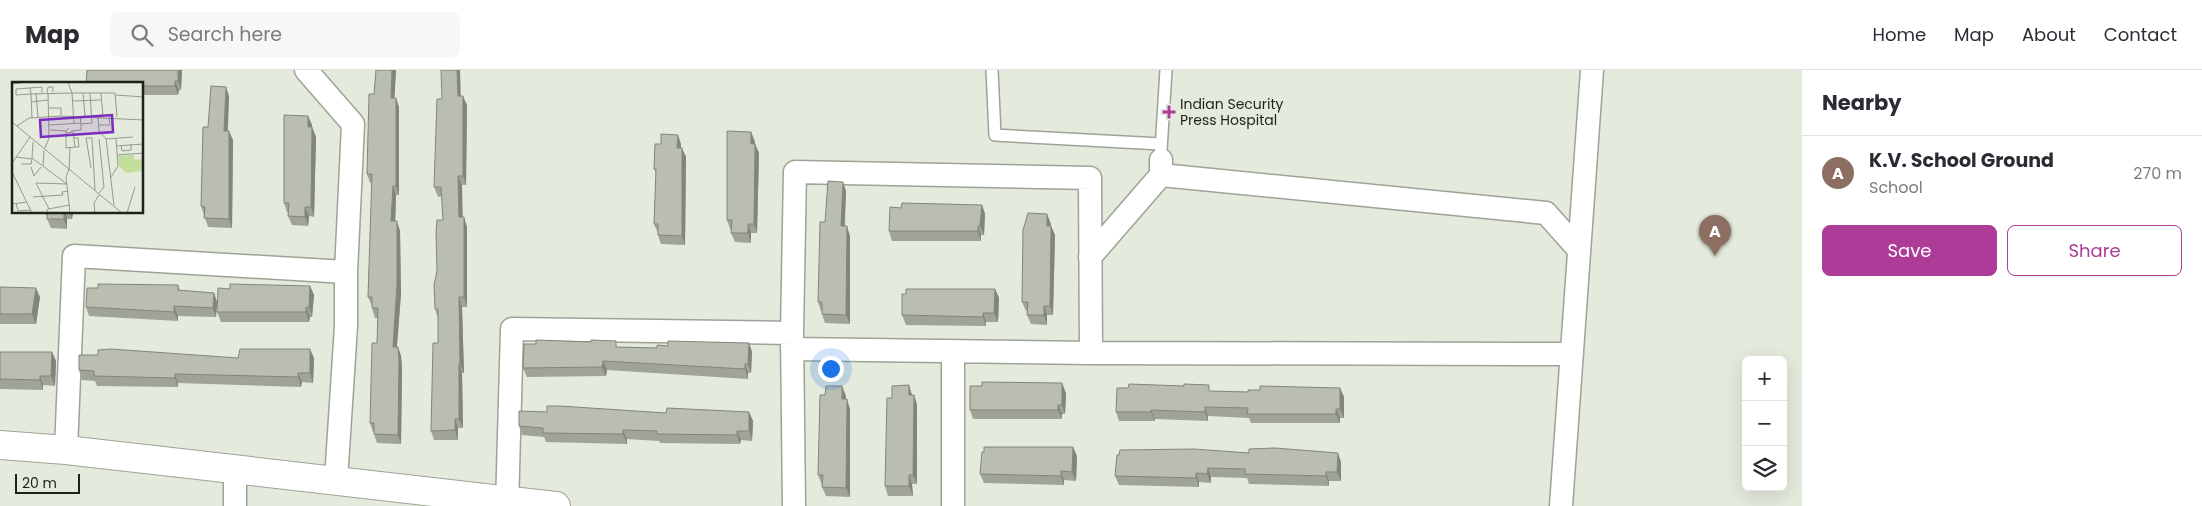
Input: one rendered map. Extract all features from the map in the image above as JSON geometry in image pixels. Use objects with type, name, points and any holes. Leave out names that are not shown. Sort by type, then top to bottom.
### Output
[{"type":"street","points":[[306,70],[353,124],[346,272],[346,326],[336,480]]},
{"type":"street","points":[[1561,506],[1592,70]]},
{"type":"street","points":[[1090,257],[1161,160],[1546,213],[1579,250]]},
{"type":"street","points":[[794,506],[792,341],[795,172],[1090,178],[1091,353]]},
{"type":"street","points":[[66,450],[74,256],[346,272]]},
{"type":"street","points":[[507,503],[512,329],[792,341],[953,352],[1572,354]]},
{"type":"street","points":[[953,352],[953,506]]},
{"type":"street","points":[[0,445],[66,450],[336,480],[507,503],[556,506]]},
{"type":"street","points":[[235,470],[235,506]]},
{"type":"lane","points":[[992,70],[995,135],[1161,160],[1166,70]]},
{"type":"building","points":[[87,70],[178,70],[178,81],[175,81],[175,86],[144,86],[144,82],[86,82]]},
{"type":"building","points":[[376,70],[392,70],[391,98],[396,98],[396,186],[393,186],[391,221],[397,221],[397,284],[393,347],[398,347],[399,360],[398,435],[374,434],[374,423],[370,423],[372,343],[377,343],[378,308],[372,308],[372,297],[368,297],[372,174],[367,174],[369,94],[374,94]]},
{"type":"building","points":[[441,70],[457,70],[458,96],[463,96],[463,176],[458,176],[459,217],[464,217],[464,297],[459,297],[459,419],[455,419],[455,430],[431,431],[433,343],[438,343],[438,309],[435,309],[434,285],[437,271],[436,233],[437,220],[443,220],[441,187],[434,187],[437,99],[442,99]]},
{"type":"building","points":[[211,86],[226,87],[224,131],[229,131],[229,219],[204,218],[205,207],[201,206],[203,127],[208,127]]},
{"type":"building","points":[[284,115],[308,116],[308,127],[312,127],[311,207],[305,207],[305,217],[288,216],[289,203],[284,203]]},
{"type":"building","points":[[727,131],[751,132],[751,144],[755,144],[754,224],[748,224],[748,233],[731,233],[732,220],[727,220]]},
{"type":"building","points":[[661,134],[678,135],[677,148],[682,148],[682,236],[658,235],[658,224],[654,224],[655,144],[661,144]]},
{"type":"building","points":[[828,181],[843,182],[841,226],[847,226],[846,315],[822,314],[822,302],[818,302],[820,222],[825,222]]},
{"type":"building","points":[[902,203],[982,205],[980,226],[978,226],[978,231],[889,231],[890,207],[901,208]]},
{"type":"building","points":[[1028,213],[1047,214],[1047,226],[1051,226],[1050,306],[1044,306],[1044,315],[1027,315],[1028,302],[1022,302],[1023,230]]},
{"type":"building","points":[[47,214],[64,214],[64,219],[47,219]]},
{"type":"building","points":[[98,284],[178,285],[178,290],[214,293],[213,308],[174,306],[174,312],[86,307],[87,288],[98,288]]},
{"type":"building","points":[[230,284],[310,286],[309,307],[306,307],[306,312],[217,312],[218,288],[230,289]]},
{"type":"building","points":[[0,287],[36,288],[32,314],[0,314]]},
{"type":"building","points":[[906,289],[995,289],[994,313],[983,313],[983,317],[902,315],[902,294],[906,294]]},
{"type":"building","points":[[536,340],[616,341],[616,347],[657,348],[657,345],[668,346],[668,341],[749,343],[748,364],[745,364],[745,369],[603,361],[602,367],[523,368],[524,344],[536,344]]},
{"type":"building","points":[[111,349],[238,358],[240,349],[310,349],[310,373],[298,373],[298,377],[175,374],[175,378],[94,376],[94,371],[79,370],[79,355],[98,355],[98,350]]},
{"type":"building","points":[[0,352],[52,352],[51,376],[40,376],[40,380],[0,379]]},
{"type":"building","points":[[982,382],[1062,383],[1062,405],[1058,405],[1058,410],[970,410],[970,386],[982,386]]},
{"type":"building","points":[[1129,384],[1209,385],[1209,391],[1248,392],[1248,390],[1260,390],[1260,386],[1340,388],[1340,409],[1336,409],[1336,414],[1247,414],[1248,408],[1205,407],[1205,412],[1151,410],[1151,412],[1116,412],[1117,388],[1128,388]]},
{"type":"building","points":[[909,385],[909,395],[914,395],[913,475],[909,475],[909,486],[885,486],[887,398],[892,398],[892,386]]},
{"type":"building","points":[[826,386],[842,386],[842,399],[847,399],[846,488],[822,487],[823,475],[818,475],[820,395],[825,395]]},
{"type":"building","points":[[547,406],[666,413],[667,408],[749,412],[749,431],[737,431],[737,435],[657,434],[657,431],[623,430],[623,434],[543,433],[543,428],[519,426],[519,411],[547,412]]},
{"type":"building","points":[[984,447],[1073,447],[1072,472],[1061,471],[1061,476],[980,474]]},
{"type":"building","points":[[1275,448],[1338,453],[1337,472],[1326,472],[1326,476],[1245,474],[1245,469],[1208,468],[1207,474],[1196,473],[1196,478],[1115,476],[1117,455],[1119,455],[1120,450],[1194,449],[1249,453],[1249,449]]},
{"type":"place","name":"Indian Security Press Hospital","points":[[1169,112]]},
{"type":"place","name":"K.V. School Ground","points":[[1715,256]]}]
